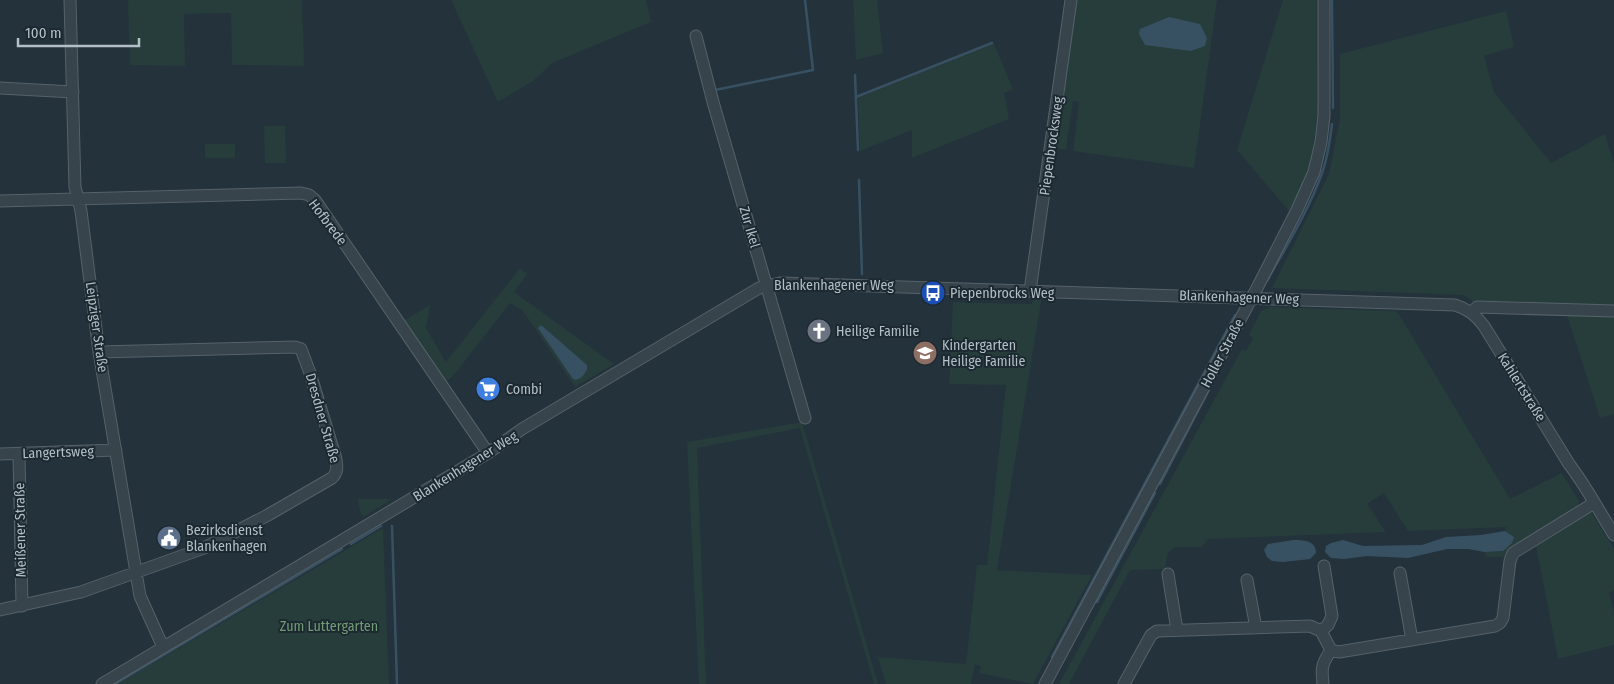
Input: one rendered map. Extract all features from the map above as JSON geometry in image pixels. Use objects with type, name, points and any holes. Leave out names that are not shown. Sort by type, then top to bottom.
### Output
[{"type":"street","name":"Leipziger Straße","points":[[70,0],[75,187],[140,596],[163,648]]},
{"type":"street","name":"Piepenbrocksweg","points":[[1030,291],[1072,0]]},
{"type":"street","name":"Holler Straße","points":[[1045,684],[1251,298],[1314,172],[1324,116],[1324,0]]},
{"type":"street","name":"Zur Ikel","points":[[696,36],[713,102],[805,418]]},
{"type":"street","points":[[0,88],[73,92]]},
{"type":"street","name":"Hofbrede","points":[[0,201],[301,193],[309,196],[315,200],[488,453]]},
{"type":"street","name":"Blankenhagener Weg","points":[[102,684],[488,453],[522,429],[766,285],[780,283],[1455,305],[1472,312],[1477,308],[1614,311]]},
{"type":"street","name":"Kahlertstraße","points":[[1472,312],[1484,326],[1570,464],[1579,488],[1593,502],[1614,535]]},
{"type":"street","name":"Dresdner Straße","points":[[0,610],[81,592],[204,548],[332,478],[338,468],[301,349],[100,352]]},
{"type":"street","name":"Langertsweg","points":[[0,454],[116,450]]},
{"type":"street","name":"Meißener Straße","points":[[19,454],[22,606]]},
{"type":"street","points":[[1124,684],[1151,635],[1157,630],[1310,626],[1321,631],[1331,650],[1339,652],[1494,626],[1503,618],[1510,561],[1513,553],[1593,502]]},
{"type":"street","points":[[1321,631],[1328,625],[1332,616],[1324,566]]},
{"type":"street","points":[[1400,573],[1412,640]]},
{"type":"street","points":[[1168,574],[1177,630]]},
{"type":"street","points":[[1247,580],[1256,628]]},
{"type":"street","points":[[1323,684],[1322,664],[1331,650]]},
{"type":"green space","points":[[128,0],[302,0],[304,66],[232,65],[231,13],[184,14],[185,66],[130,65]]},
{"type":"green space","points":[[451,0],[646,0],[651,22],[552,63],[533,81],[498,102]]},
{"type":"green space","points":[[853,0],[877,0],[883,53],[856,60]]},
{"type":"green space","points":[[1076,0],[1217,0],[1194,168],[1073,151],[1079,102],[1073,101],[1066,150],[1055,148]]},
{"type":"green space","points":[[1283,0],[1317,0],[1318,117],[1309,170],[1289,211],[1237,150]]},
{"type":"green space","points":[[1506,11],[1514,47],[1484,56],[1494,92],[1551,163],[1605,134],[1614,164],[1614,307],[1476,304],[1464,295],[1272,288],[1329,174],[1340,119],[1340,54]]},
{"type":"green space","points":[[994,44],[1013,89],[1004,93],[1009,119],[912,158],[912,130],[860,151],[858,98]]},
{"type":"green space","points":[[264,126],[285,126],[286,163],[265,163]]},
{"type":"green space","points":[[205,144],[235,144],[235,158],[205,158]]},
{"type":"green space","points":[[520,268],[527,274],[514,292],[614,364],[575,387],[523,311],[510,303],[454,375],[445,383],[405,320],[430,305],[426,328],[446,362]]},
{"type":"green space","points":[[1033,296],[1042,296],[997,570],[1092,575],[1033,684],[979,673],[981,666],[975,665],[971,684],[886,684],[878,657],[966,664],[977,565],[987,565],[1006,385],[949,384],[953,302],[1032,304]]},
{"type":"green space","points":[[1270,307],[1397,311],[1510,499],[1562,473],[1579,501],[1578,506],[1509,550],[1505,557],[1486,557],[1485,552],[1502,551],[1514,537],[1505,531],[1506,527],[1408,531],[1384,493],[1367,504],[1386,532],[1208,539],[1202,547],[1175,547],[1168,553],[1165,569],[1130,570],[1069,684],[1059,684],[1242,349],[1246,351],[1253,338],[1249,335],[1261,311]]},
{"type":"green space","points":[[1567,315],[1614,316],[1614,414],[1600,418]]},
{"type":"green space","points":[[802,422],[878,684],[874,684],[800,428],[697,448],[706,684],[699,684],[687,442]]},
{"type":"green space","points":[[358,499],[391,500],[363,517],[360,512]]},
{"type":"green space","points":[[1591,512],[1614,549],[1614,590],[1609,593],[1614,614],[1614,645],[1558,659],[1536,546]]},
{"type":"green space","name":"Zum Luttergarten","points":[[383,528],[389,684],[118,684],[356,544]]},
{"type":"water","points":[[1169,17],[1200,24],[1207,38],[1205,46],[1191,51],[1145,45],[1139,34],[1140,29]]},
{"type":"water","points":[[541,325],[587,365],[587,370],[582,377],[576,380],[573,379],[538,328]]},
{"type":"water","points":[[1505,531],[1514,537],[1512,543],[1503,551],[1485,552],[1468,549],[1447,549],[1408,558],[1367,556],[1344,559],[1331,558],[1325,552],[1326,546],[1343,540],[1363,546],[1422,545],[1446,537],[1481,535]]},
{"type":"water","points":[[1293,540],[1311,543],[1314,545],[1316,553],[1310,559],[1283,562],[1272,561],[1267,557],[1264,550],[1268,544]]},
{"type":"waterway","points":[[715,90],[813,70],[805,0]]},
{"type":"waterway","points":[[1332,0],[1333,108]]},
{"type":"waterway","points":[[856,97],[992,43]]},
{"type":"waterway","points":[[855,75],[858,150]]},
{"type":"waterway","points":[[1267,281],[1297,228],[1317,187],[1326,161],[1332,124]]},
{"type":"waterway","points":[[859,180],[862,274]]},
{"type":"waterway","points":[[1052,657],[1235,315]]},
{"type":"waterway","points":[[1160,484],[1212,384]]},
{"type":"waterway","points":[[1097,602],[1155,493]]},
{"type":"waterway","points":[[351,544],[381,526]]},
{"type":"waterway","points":[[392,526],[397,684]]},
{"type":"waterway","points":[[115,684],[342,549]]},
{"type":"place","name":"Piepenbrocks Weg","points":[[933,293]]},
{"type":"place","name":"Heilige Familie","points":[[819,331]]},
{"type":"place","name":"Kindergarten Heilige Familie","points":[[925,353]]},
{"type":"place","name":"Combi","points":[[488,389]]},
{"type":"place","name":"Bezirksdienst Blankenhagen","points":[[169,538]]}]
